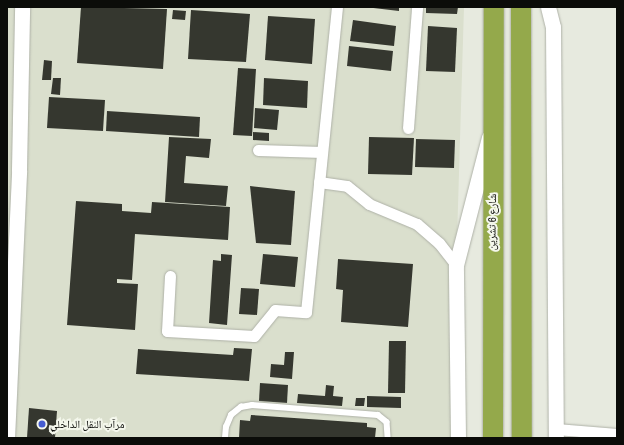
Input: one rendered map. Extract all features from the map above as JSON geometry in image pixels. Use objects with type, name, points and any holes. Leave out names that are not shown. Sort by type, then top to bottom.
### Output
[{"type":"highway","name":"شارع 6 تشرين","points":[[493,438],[494,7]]},
{"type":"highway","points":[[522,7],[522,438]]},
{"type":"street","points":[[7,438],[19,170],[22,7]]},
{"type":"street","points":[[170,276],[167,331],[254,336],[275,310],[306,312],[337,7]]},
{"type":"street","points":[[408,128],[417,7]]},
{"type":"street","points":[[548,7],[553,27],[556,434],[617,434]]},
{"type":"street","points":[[458,438],[456,265],[494,116]]},
{"type":"street","points":[[258,150],[322,152]]},
{"type":"street","points":[[319,182],[346,186],[369,204],[416,224],[439,244],[456,265]]},
{"type":"lane","points":[[225,438],[226,427],[231,415],[241,407],[252,405],[378,415],[387,422],[388,438]]},
{"type":"shaded area","points":[[7,7],[464,7],[451,438],[7,438]]},
{"type":"building","points":[[81,7],[167,9],[163,69],[77,63]]},
{"type":"building","points":[[365,7],[399,7],[399,11]]},
{"type":"building","points":[[426,7],[458,7],[457,14],[426,13]]},
{"type":"building","points":[[173,10],[186,11],[185,20],[172,19]]},
{"type":"building","points":[[191,10],[250,14],[246,62],[188,59]]},
{"type":"building","points":[[268,16],[315,19],[312,64],[265,60]]},
{"type":"building","points":[[353,20],[396,26],[394,46],[350,41]]},
{"type":"building","points":[[428,26],[457,28],[455,72],[426,71]]},
{"type":"building","points":[[349,46],[393,51],[391,71],[347,66]]},
{"type":"building","points":[[44,60],[52,61],[51,80],[42,80]]},
{"type":"building","points":[[238,68],[256,69],[252,136],[233,135]]},
{"type":"building","points":[[53,78],[61,78],[60,95],[51,94]]},
{"type":"building","points":[[264,78],[308,81],[307,108],[263,105]]},
{"type":"building","points":[[49,97],[105,100],[103,131],[47,128]]},
{"type":"building","points":[[255,108],[279,110],[277,130],[254,128]]},
{"type":"building","points":[[107,111],[200,117],[199,137],[106,131]]},
{"type":"building","points":[[253,132],[269,133],[269,141],[253,140]]},
{"type":"building","points":[[169,137],[211,139],[209,158],[186,156],[184,183],[228,186],[226,206],[165,202]]},
{"type":"building","points":[[369,137],[414,138],[412,175],[368,174]]},
{"type":"building","points":[[416,139],[455,140],[454,168],[415,167]]},
{"type":"building","points":[[250,186],[295,191],[291,245],[256,243]]},
{"type":"building","points":[[76,201],[122,204],[122,211],[151,213],[152,202],[230,207],[228,240],[135,234],[132,280],[117,279],[117,283],[138,284],[135,330],[67,325]]},
{"type":"building","points":[[221,254],[232,255],[227,325],[209,323],[213,260],[221,261]]},
{"type":"building","points":[[263,254],[298,257],[295,287],[260,284]]},
{"type":"building","points":[[338,259],[413,264],[408,327],[341,322],[343,290],[336,289]]},
{"type":"building","points":[[241,288],[259,289],[257,315],[239,314]]},
{"type":"building","points":[[389,341],[406,341],[405,393],[388,393]]},
{"type":"building","points":[[234,348],[252,349],[249,381],[136,374],[138,349],[233,355]]},
{"type":"building","points":[[285,352],[294,352],[292,379],[270,377],[271,364],[284,365]]},
{"type":"building","points":[[260,383],[288,385],[287,403],[259,401]]},
{"type":"building","points":[[326,385],[334,386],[333,396],[343,397],[342,406],[297,403],[298,394],[325,396]]},
{"type":"building","points":[[367,396],[401,397],[401,408],[367,407]]},
{"type":"building","points":[[356,398],[365,398],[364,406],[355,406]]},
{"type":"building","name":"مرآب النقل الداخلي","points":[[29,408],[57,411],[55,438],[27,438]]},
{"type":"building","points":[[251,415],[367,423],[367,427],[376,428],[375,438],[239,438],[240,420],[250,421]]},
{"type":"place","name":"مرآب النقل الداخلي","points":[[42,424]]}]
